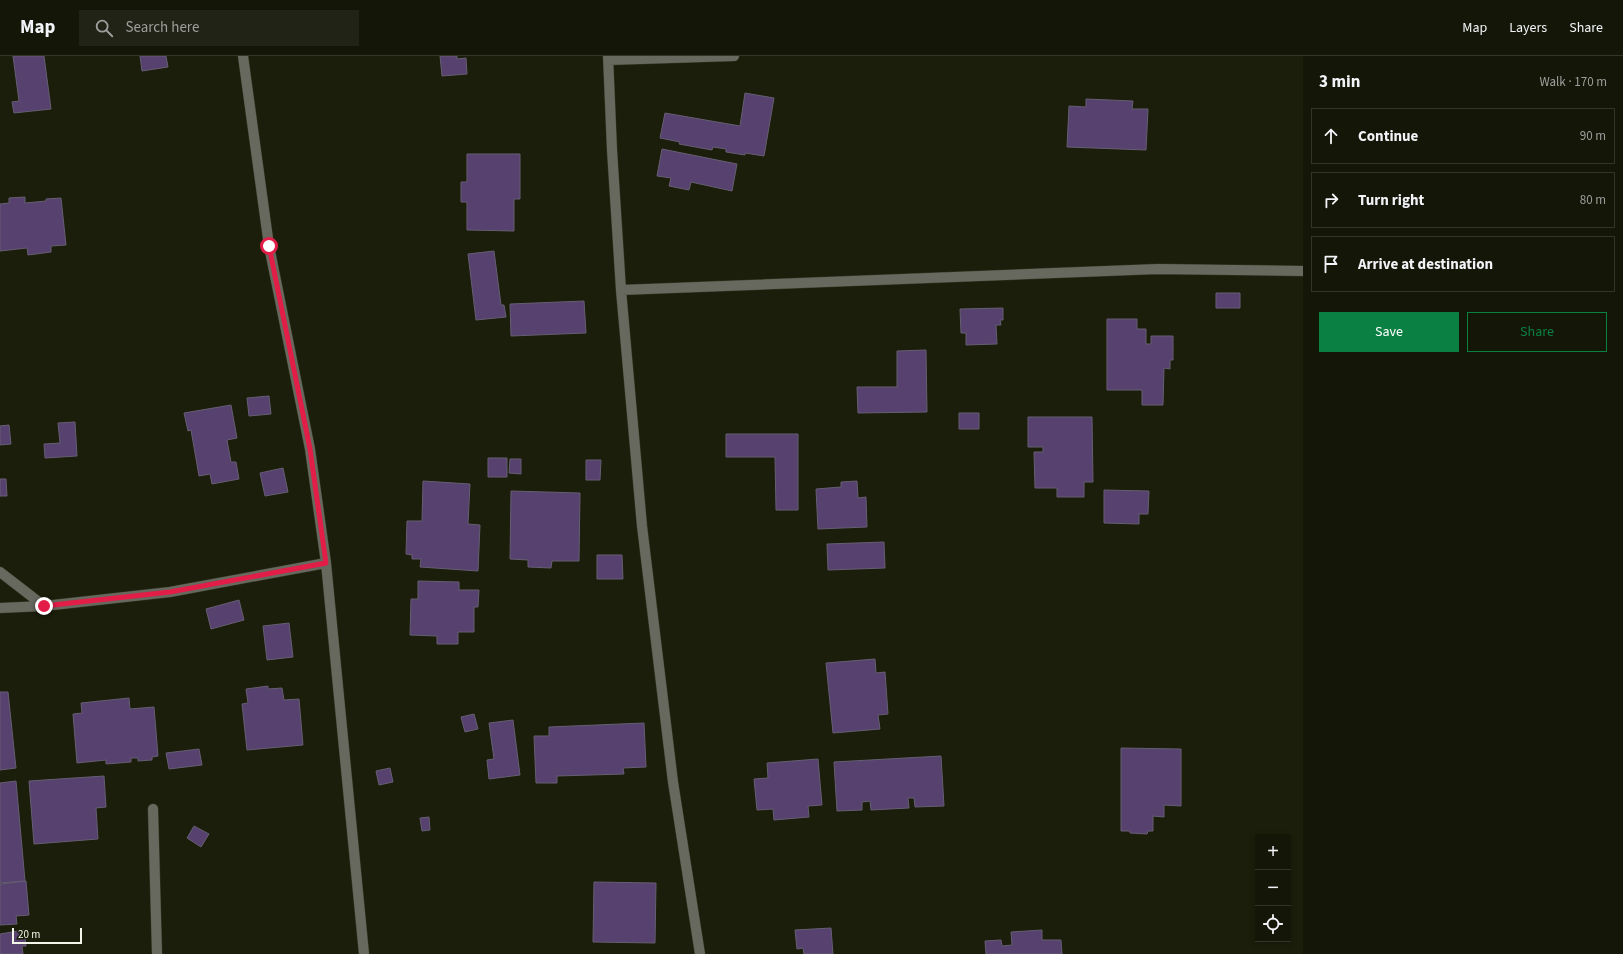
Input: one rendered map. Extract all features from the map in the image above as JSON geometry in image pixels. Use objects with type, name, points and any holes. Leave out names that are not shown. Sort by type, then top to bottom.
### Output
[{"type":"street","points":[[242,56],[269,246],[310,449],[326,563],[364,954]]},
{"type":"street","points":[[700,954],[673,782],[643,534],[621,290],[612,150],[609,58],[734,56]]},
{"type":"street","points":[[621,290],[1158,269],[1303,271]]},
{"type":"street","points":[[0,608],[44,606],[170,592],[326,563]]},
{"type":"street","points":[[0,572],[44,606]]},
{"type":"street","points":[[152,809],[157,954]]},
{"type":"building","points":[[13,56],[44,56],[51,109],[14,113],[12,102],[19,101]]},
{"type":"building","points":[[140,56],[166,56],[168,67],[142,71]]},
{"type":"building","points":[[440,56],[457,56],[457,59],[466,58],[467,74],[442,76]]},
{"type":"building","points":[[745,93],[774,98],[764,156],[726,152],[726,149],[713,147],[712,150],[679,144],[680,142],[660,138],[665,113],[740,126]]},
{"type":"building","points":[[1086,99],[1133,101],[1132,109],[1148,109],[1146,150],[1067,147],[1069,106],[1086,107]]},
{"type":"building","points":[[662,149],[737,164],[732,191],[691,182],[689,190],[669,186],[671,178],[657,176]]},
{"type":"building","points":[[467,154],[520,154],[520,199],[514,199],[514,231],[467,230],[467,202],[461,202],[461,182],[467,182]]},
{"type":"building","points":[[25,197],[25,203],[61,198],[66,245],[51,246],[51,252],[28,255],[27,248],[0,251],[0,204],[9,203],[9,198]]},
{"type":"building","points":[[494,251],[501,305],[504,305],[506,317],[476,320],[468,254]]},
{"type":"building","points":[[1216,293],[1240,293],[1240,308],[1216,308]]},
{"type":"building","points":[[584,301],[586,333],[511,336],[510,304]]},
{"type":"building","points":[[1003,308],[1003,320],[1000,320],[1001,325],[996,325],[997,344],[966,345],[966,333],[961,333],[960,309]]},
{"type":"building","points":[[1107,319],[1137,319],[1137,329],[1146,329],[1146,344],[1151,344],[1151,336],[1173,336],[1173,360],[1170,360],[1170,369],[1164,368],[1163,405],[1142,405],[1142,390],[1107,390]]},
{"type":"building","points":[[926,350],[927,412],[858,413],[857,387],[897,387],[897,351]]},
{"type":"building","points":[[269,396],[271,414],[249,416],[247,398]]},
{"type":"building","points":[[231,405],[237,438],[227,440],[231,462],[236,462],[239,479],[212,484],[210,474],[199,476],[191,430],[188,431],[184,413]]},
{"type":"building","points":[[959,413],[979,413],[979,429],[959,429]]},
{"type":"building","points":[[1028,417],[1092,417],[1093,482],[1084,482],[1084,497],[1057,497],[1057,488],[1035,488],[1034,452],[1043,452],[1043,447],[1028,447]]},
{"type":"building","points":[[75,422],[77,456],[45,458],[44,444],[60,443],[58,423]]},
{"type":"building","points":[[9,425],[11,444],[0,445],[0,426]]},
{"type":"building","points":[[726,434],[798,434],[798,510],[776,510],[775,457],[726,457]]},
{"type":"building","points":[[488,458],[507,458],[507,477],[488,477]]},
{"type":"building","points":[[510,459],[521,459],[521,474],[509,473]]},
{"type":"building","points":[[586,460],[601,460],[600,480],[586,480]]},
{"type":"building","points":[[283,468],[288,492],[265,496],[260,473]]},
{"type":"building","points":[[0,479],[6,479],[7,496],[0,496]]},
{"type":"building","points":[[423,481],[470,484],[468,524],[480,525],[478,571],[420,567],[421,559],[412,559],[412,555],[406,554],[407,521],[422,521]]},
{"type":"building","points":[[857,481],[858,498],[866,497],[867,527],[818,529],[816,489],[841,487],[841,482]]},
{"type":"building","points":[[1104,490],[1149,491],[1148,514],[1139,514],[1139,524],[1104,523]]},
{"type":"building","points":[[511,491],[580,493],[579,561],[552,561],[551,568],[528,567],[528,560],[510,559]]},
{"type":"building","points":[[884,542],[885,568],[828,570],[827,544]]},
{"type":"building","points":[[597,555],[622,555],[623,579],[597,579]]},
{"type":"building","points":[[418,581],[459,582],[459,590],[479,590],[478,607],[474,607],[474,632],[458,632],[458,644],[437,644],[437,636],[410,635],[411,599],[418,599]]},
{"type":"building","points":[[239,600],[244,620],[211,629],[206,609]]},
{"type":"building","points":[[289,623],[293,657],[267,660],[263,626]]},
{"type":"building","points":[[875,659],[876,673],[885,672],[888,714],[878,715],[880,729],[833,733],[826,663]]},
{"type":"building","points":[[268,686],[268,689],[282,688],[284,700],[299,699],[303,745],[247,750],[242,704],[248,703],[246,689]]},
{"type":"building","points":[[0,692],[8,692],[16,768],[0,770]]},
{"type":"building","points":[[129,698],[130,709],[154,707],[158,756],[152,757],[152,760],[138,761],[138,758],[131,758],[131,762],[106,764],[106,760],[77,763],[73,714],[82,713],[81,703]]},
{"type":"building","points":[[474,714],[478,729],[465,732],[461,717]]},
{"type":"building","points":[[513,720],[520,775],[489,779],[487,760],[494,759],[489,723]]},
{"type":"building","points":[[644,723],[646,767],[623,768],[624,774],[557,776],[557,783],[536,783],[534,736],[549,736],[549,727]]},
{"type":"building","points":[[1121,748],[1181,749],[1181,806],[1164,805],[1164,817],[1153,816],[1153,831],[1148,831],[1147,834],[1121,831]]},
{"type":"building","points":[[199,749],[202,765],[169,769],[166,753]]},
{"type":"building","points":[[941,756],[944,806],[915,807],[914,798],[908,798],[909,808],[871,810],[870,801],[862,802],[862,810],[837,811],[834,762]]},
{"type":"building","points":[[818,759],[822,805],[808,806],[809,817],[774,820],[773,809],[757,810],[754,779],[768,778],[767,763]]},
{"type":"building","points":[[390,768],[393,782],[379,785],[376,771]]},
{"type":"building","points":[[104,776],[106,807],[96,808],[98,839],[34,844],[29,781]]},
{"type":"building","points":[[16,781],[25,881],[0,883],[0,783]]},
{"type":"building","points":[[429,817],[430,830],[422,831],[420,818]]},
{"type":"building","points":[[194,826],[209,834],[201,847],[187,838]]},
{"type":"building","points":[[26,881],[29,915],[16,916],[17,924],[0,925],[0,884]]},
{"type":"building","points":[[594,882],[656,883],[655,943],[593,942]]},
{"type":"building","points":[[831,928],[833,954],[804,954],[803,948],[797,949],[795,930]]},
{"type":"building","points":[[24,930],[26,946],[22,946],[23,954],[0,954],[0,934]]},
{"type":"building","points":[[1042,930],[1042,940],[1061,940],[1062,954],[986,954],[985,941],[1001,940],[1002,946],[1012,945],[1011,932]]},
{"type":"route","points":[[44,606],[170,592],[326,563],[310,449],[269,246]]}]
